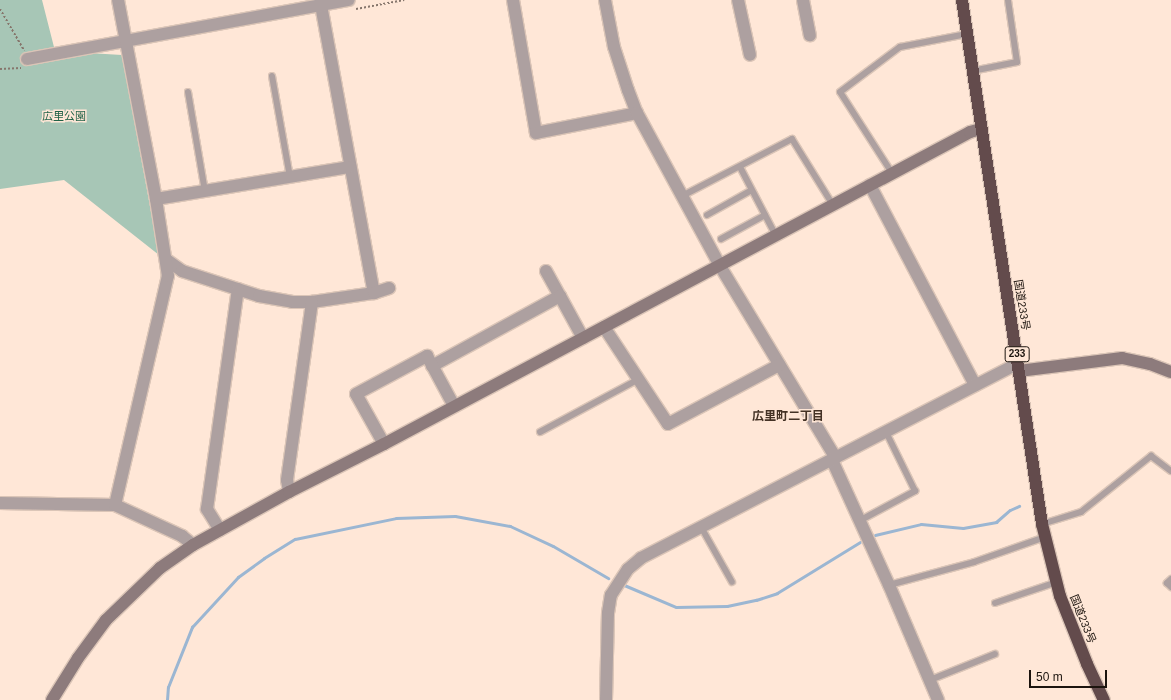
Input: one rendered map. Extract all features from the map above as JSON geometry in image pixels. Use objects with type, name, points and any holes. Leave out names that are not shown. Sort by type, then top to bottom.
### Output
[{"type":"highway","name":"国道233号","points":[[962,0],[1042,524],[1060,596],[1087,664],[1104,700]]},
{"type":"street","points":[[115,505],[168,276],[167,260],[156,199],[118,0]]},
{"type":"street","points":[[26,55],[126,41],[319,4],[349,0]]},
{"type":"street","points":[[513,0],[536,133],[637,114]]},
{"type":"street","points":[[605,0],[614,47],[637,114],[720,266],[834,459],[938,700]]},
{"type":"street","points":[[738,0],[750,55]]},
{"type":"street","points":[[803,0],[810,35]]},
{"type":"street","points":[[319,4],[374,293]]},
{"type":"street","points":[[52,700],[78,658],[106,620],[160,568],[193,545],[289,492],[384,444],[892,173],[970,132],[981,129]]},
{"type":"street","points":[[156,199],[350,167]]},
{"type":"street","points":[[870,185],[975,385]]},
{"type":"street","points":[[167,260],[182,270],[238,289],[259,296],[292,302],[312,302],[374,293],[389,288]]},
{"type":"street","points":[[546,271],[582,338]]},
{"type":"street","points":[[220,530],[207,510],[238,289]]},
{"type":"street","points":[[432,366],[560,296]]},
{"type":"street","points":[[289,492],[287,480],[312,302]]},
{"type":"street","points":[[604,327],[668,424],[779,365]]},
{"type":"street","points":[[384,444],[356,394],[427,356],[454,406]]},
{"type":"street","points":[[606,700],[608,613],[611,595],[628,569],[641,558],[975,385],[1019,367],[1122,358],[1150,364],[1171,372]]},
{"type":"street","points":[[0,503],[115,505],[182,536],[193,545]]},
{"type":"lane","points":[[972,71],[1017,62],[1008,0]]},
{"type":"lane","points":[[892,173],[840,92],[900,47],[967,34]]},
{"type":"lane","points":[[272,76],[290,177]]},
{"type":"lane","points":[[188,92],[205,191]]},
{"type":"lane","points":[[682,196],[792,139],[833,205]]},
{"type":"lane","points":[[740,167],[776,236]]},
{"type":"lane","points":[[707,215],[752,190]]},
{"type":"lane","points":[[721,239],[765,215]]},
{"type":"lane","points":[[540,432],[639,379]]},
{"type":"lane","points":[[860,521],[915,491],[886,432]]},
{"type":"lane","points":[[1042,524],[1081,512],[1152,456],[1171,470]]},
{"type":"lane","points":[[702,527],[732,582]]},
{"type":"lane","points":[[889,585],[974,562],[1046,537]]},
{"type":"lane","points":[[1171,579],[1167,584],[1171,587]]},
{"type":"lane","points":[[995,603],[1057,582]]},
{"type":"lane","points":[[930,680],[995,654]]},
{"type":"path","points":[[0,9],[26,55]]},
{"type":"green space","name":"広里公園","points":[[0,0],[42,0],[55,51],[122,55],[159,255],[64,180],[0,189]]},
{"type":"waterway","points":[[875,535],[921,524],[963,528],[996,522],[1010,510],[1019,506]]},
{"type":"waterway","points":[[167,700],[168,687],[192,627],[238,577],[264,558],[295,539],[396,518],[455,516],[510,526],[553,546],[608,578]]},
{"type":"waterway","points":[[624,585],[676,607],[727,606],[756,600],[777,593],[860,542]]},
{"type":"district","name":"広里町二丁目","points":[[788,417]]}]
